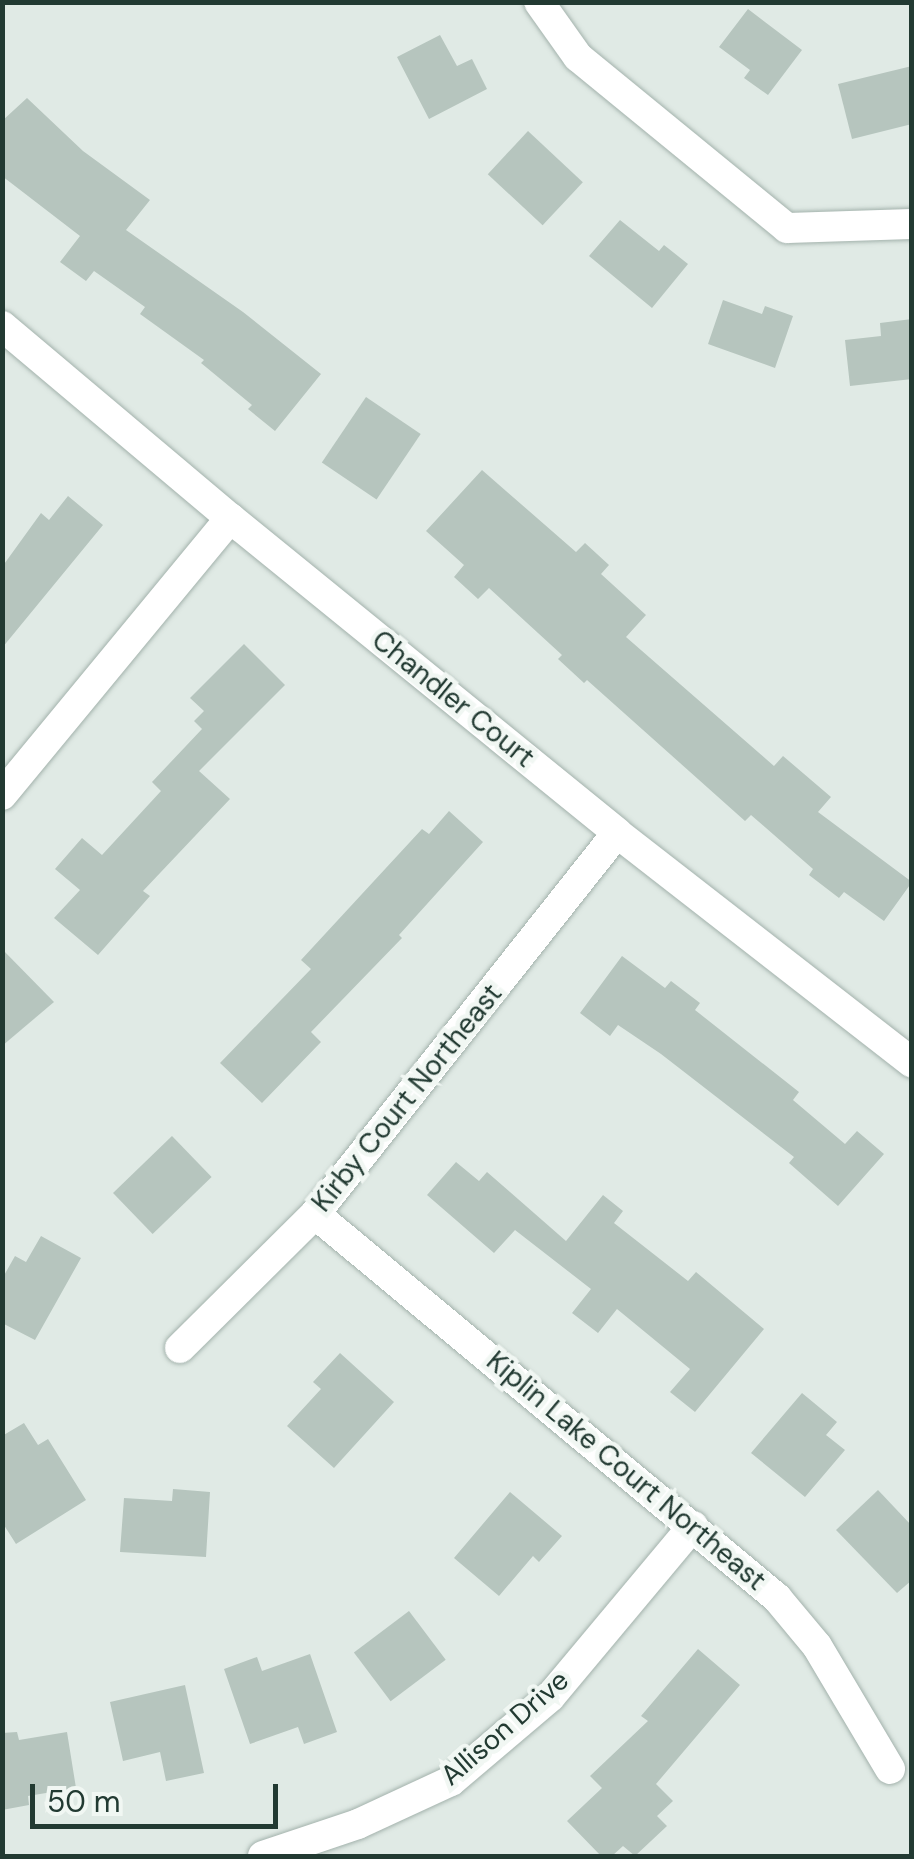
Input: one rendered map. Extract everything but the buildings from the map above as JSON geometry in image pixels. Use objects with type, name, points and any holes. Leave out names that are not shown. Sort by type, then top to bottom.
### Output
[{"type":"street","points":[[539,2],[578,57],[788,228],[912,224]]},
{"type":"street","name":"Chandler Court","points":[[2,326],[230,518],[617,833],[912,1063]]},
{"type":"street","points":[[2,795],[230,518]]},
{"type":"street","name":"Kirby Court Northeast","points":[[180,1348],[316,1214],[617,833]]},
{"type":"street","name":"Kiplin Lake Court Northeast","points":[[316,1214],[777,1598],[807,1634],[890,1769]]},
{"type":"street","name":"Allison Drive","points":[[263,1856],[358,1824],[451,1782],[550,1696],[693,1526]]}]
